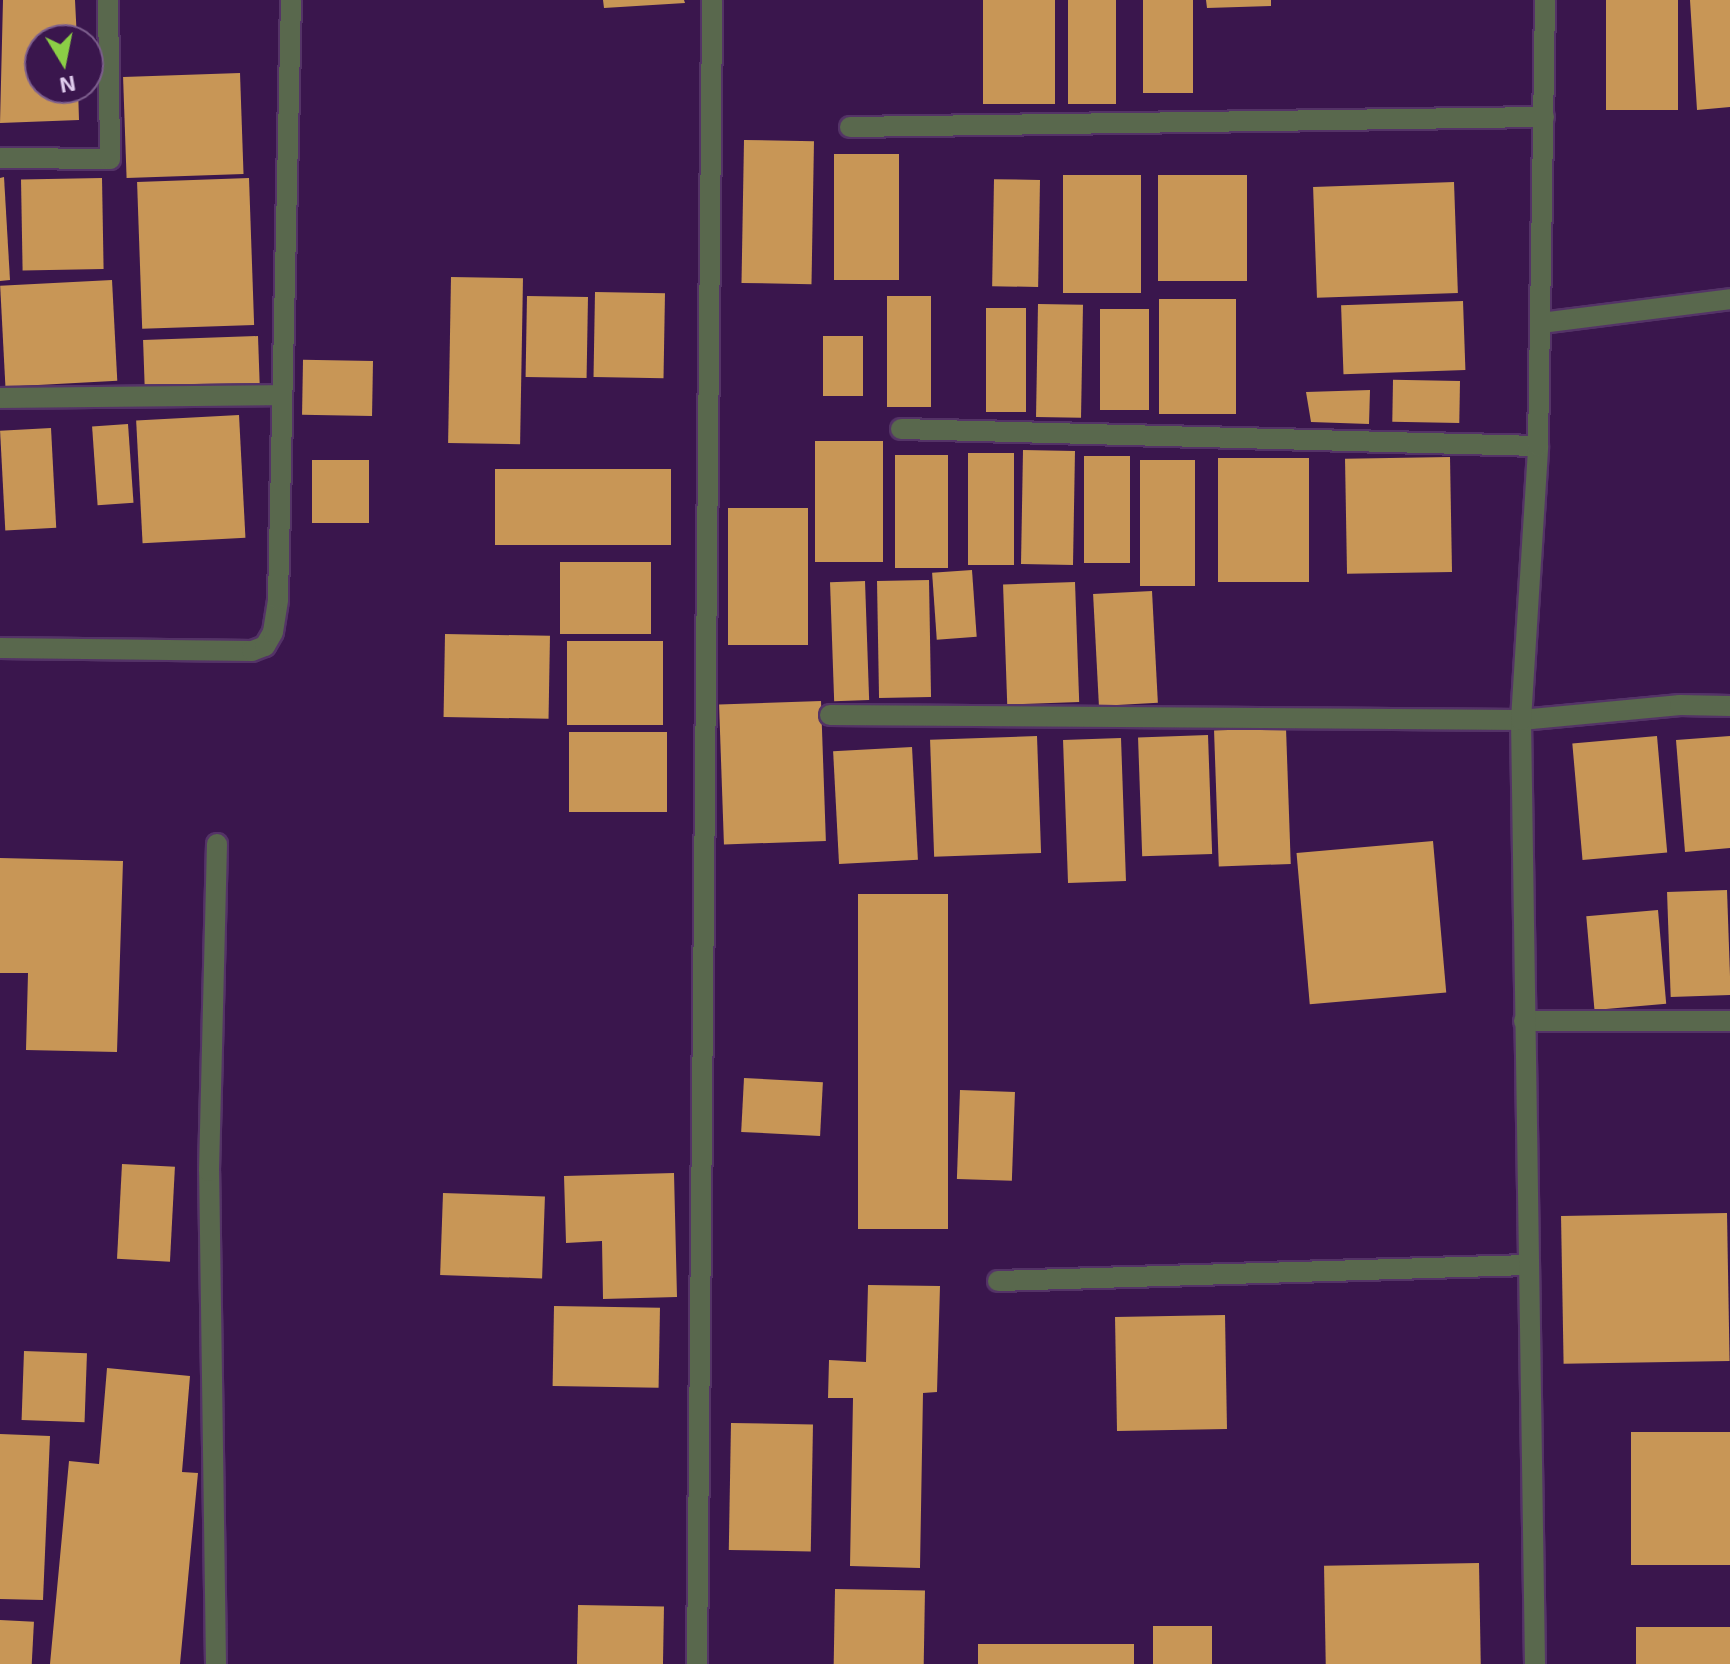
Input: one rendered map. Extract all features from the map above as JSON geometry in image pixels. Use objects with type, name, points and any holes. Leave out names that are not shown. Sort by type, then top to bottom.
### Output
[{"type":"street","points":[[0,158],[110,159],[108,0]]},
{"type":"street","points":[[0,648],[252,651],[265,646],[273,632],[278,599],[291,0]]},
{"type":"street","points":[[697,1664],[712,0]]},
{"type":"street","points":[[1535,1664],[1521,720],[1538,446],[1545,0]]},
{"type":"street","points":[[850,127],[1544,117]]},
{"type":"street","points":[[1541,323],[1730,299]]},
{"type":"street","points":[[0,398],[282,395]]},
{"type":"street","points":[[901,429],[1538,446]]},
{"type":"street","points":[[830,715],[1521,720],[1680,705],[1730,706]]},
{"type":"street","points":[[216,1664],[209,1171],[217,844]]},
{"type":"street","points":[[1524,1021],[1730,1021]]},
{"type":"street","points":[[998,1281],[1528,1265]]},
{"type":"building","points":[[3,0],[75,0],[76,24],[24,24],[24,104],[78,104],[79,120],[0,123]]},
{"type":"building","points":[[603,0],[684,0],[685,3],[604,8]]},
{"type":"building","points":[[983,0],[1055,0],[1055,104],[983,104]]},
{"type":"building","points":[[1068,0],[1116,0],[1116,104],[1068,104]]},
{"type":"building","points":[[1143,0],[1193,0],[1193,93],[1143,93]]},
{"type":"building","points":[[1206,0],[1271,0],[1271,6],[1207,8]]},
{"type":"building","points":[[1606,0],[1678,0],[1678,110],[1606,110]]},
{"type":"building","points":[[1690,0],[1730,0],[1730,107],[1697,110]]},
{"type":"building","points":[[240,73],[244,174],[127,178],[123,77]]},
{"type":"building","points":[[744,140],[814,141],[811,284],[742,283]]},
{"type":"building","points":[[834,154],[899,154],[899,280],[834,280]]},
{"type":"building","points":[[1063,175],[1141,175],[1141,293],[1063,293]]},
{"type":"building","points":[[1158,175],[1247,175],[1247,281],[1158,281]]},
{"type":"building","points":[[4,177],[10,280],[0,281],[0,178]]},
{"type":"building","points":[[102,178],[104,269],[23,270],[21,179]]},
{"type":"building","points":[[249,178],[254,325],[142,329],[137,182]]},
{"type":"building","points":[[994,179],[1040,180],[1038,287],[992,286]]},
{"type":"building","points":[[1454,182],[1458,293],[1317,298],[1313,187]]},
{"type":"building","points":[[451,277],[523,278],[520,444],[448,443]]},
{"type":"building","points":[[112,280],[117,381],[5,387],[0,286]]},
{"type":"building","points":[[595,292],[665,293],[664,378],[594,377]]},
{"type":"building","points":[[527,296],[588,297],[587,378],[526,377]]},
{"type":"building","points":[[887,296],[931,296],[931,407],[887,407]]},
{"type":"building","points":[[1159,299],[1236,299],[1236,414],[1159,414]]},
{"type":"building","points":[[1463,301],[1465,370],[1343,374],[1341,305]]},
{"type":"building","points":[[1038,304],[1083,305],[1081,418],[1036,417]]},
{"type":"building","points":[[986,308],[1026,308],[1026,412],[986,412]]},
{"type":"building","points":[[1100,309],[1149,309],[1149,410],[1100,410]]},
{"type":"building","points":[[258,336],[260,389],[145,393],[143,340]]},
{"type":"building","points":[[823,336],[863,336],[863,396],[823,396]]},
{"type":"building","points":[[303,360],[373,361],[372,416],[302,415]]},
{"type":"building","points":[[1393,380],[1460,381],[1459,423],[1392,422]]},
{"type":"building","points":[[1370,390],[1369,424],[1311,422],[1306,392]]},
{"type":"building","points":[[239,415],[245,538],[143,543],[136,420]]},
{"type":"building","points":[[128,424],[134,503],[98,505],[92,427]]},
{"type":"building","points":[[51,428],[56,528],[5,531],[0,431]]},
{"type":"building","points":[[815,441],[883,441],[883,562],[815,562]]},
{"type":"building","points":[[1023,450],[1075,451],[1073,565],[1021,564]]},
{"type":"building","points":[[968,453],[1014,453],[1014,565],[968,565]]},
{"type":"building","points":[[895,455],[948,455],[948,568],[895,568]]},
{"type":"building","points":[[1084,456],[1130,456],[1130,563],[1084,563]]},
{"type":"building","points":[[1450,457],[1452,572],[1347,574],[1345,459]]},
{"type":"building","points":[[1218,458],[1309,458],[1309,582],[1218,582]]},
{"type":"building","points":[[312,460],[369,460],[369,523],[312,523]]},
{"type":"building","points":[[1140,460],[1195,460],[1195,586],[1140,586]]},
{"type":"building","points":[[495,469],[671,469],[671,545],[495,545]]},
{"type":"building","points":[[728,508],[808,508],[808,645],[728,645]]},
{"type":"building","points":[[560,562],[651,562],[651,634],[560,634]]},
{"type":"building","points":[[972,570],[977,637],[937,640],[932,573]]},
{"type":"building","points":[[929,580],[931,697],[879,698],[877,581]]},
{"type":"building","points":[[865,581],[869,700],[834,701],[830,582]]},
{"type":"building","points":[[1075,582],[1079,702],[1007,704],[1003,585]]},
{"type":"building","points":[[1152,591],[1158,703],[1099,706],[1093,594]]},
{"type":"building","points":[[445,634],[550,636],[549,719],[444,717]]},
{"type":"building","points":[[567,641],[663,641],[663,725],[567,725]]},
{"type":"building","points":[[821,701],[826,841],[724,844],[719,705]]},
{"type":"building","points":[[1286,728],[1291,864],[1219,866],[1214,731]]},
{"type":"building","points":[[569,732],[667,732],[667,812],[569,812]]},
{"type":"building","points":[[1208,735],[1212,854],[1142,856],[1138,737]]},
{"type":"building","points":[[1037,736],[1041,853],[934,857],[930,740]]},
{"type":"building","points":[[1657,736],[1667,853],[1583,860],[1572,743]]},
{"type":"building","points":[[1730,736],[1730,848],[1685,852],[1676,740]]},
{"type":"building","points":[[1121,738],[1126,881],[1068,883],[1063,740]]},
{"type":"building","points":[[912,747],[918,860],[839,864],[833,751]]},
{"type":"building","points":[[1433,841],[1446,992],[1310,1004],[1297,853]]},
{"type":"building","points":[[0,858],[123,861],[117,1052],[26,1050],[28,973],[0,973]]},
{"type":"building","points":[[1727,890],[1730,995],[1671,997],[1667,892]]},
{"type":"building","points":[[858,894],[948,894],[948,1229],[858,1229]]},
{"type":"building","points":[[1658,910],[1666,1004],[1594,1010],[1586,916]]},
{"type":"building","points":[[744,1078],[823,1082],[820,1136],[741,1132]]},
{"type":"building","points":[[960,1090],[1015,1092],[1012,1181],[957,1179]]},
{"type":"building","points":[[122,1164],[175,1167],[170,1262],[117,1259]]},
{"type":"building","points":[[674,1173],[677,1297],[603,1299],[602,1241],[566,1243],[564,1176]]},
{"type":"building","points":[[443,1193],[545,1197],[542,1279],[440,1275]]},
{"type":"building","points":[[1727,1213],[1730,1361],[1564,1364],[1561,1216]]},
{"type":"building","points":[[868,1285],[940,1286],[937,1392],[923,1393],[920,1568],[850,1566],[853,1398],[828,1398],[829,1360],[866,1362]]},
{"type":"building","points":[[554,1306],[660,1308],[659,1388],[553,1386]]},
{"type":"building","points":[[1225,1315],[1227,1429],[1117,1431],[1115,1317]]},
{"type":"building","points":[[24,1351],[87,1353],[85,1422],[22,1420]]},
{"type":"building","points":[[107,1368],[190,1376],[182,1472],[198,1473],[180,1664],[50,1664],[69,1461],[99,1464]]},
{"type":"building","points":[[731,1423],[813,1424],[811,1551],[729,1550]]},
{"type":"building","points":[[1631,1432],[1730,1432],[1730,1565],[1631,1565]]},
{"type":"building","points":[[0,1434],[50,1436],[43,1600],[0,1599]]},
{"type":"building","points":[[1479,1563],[1481,1664],[1326,1664],[1324,1566]]},
{"type":"building","points":[[835,1589],[925,1591],[924,1664],[834,1664]]},
{"type":"building","points":[[578,1605],[664,1607],[663,1664],[577,1664]]},
{"type":"building","points":[[0,1620],[34,1622],[32,1664],[0,1664]]},
{"type":"building","points":[[1153,1626],[1212,1626],[1212,1664],[1153,1664]]},
{"type":"building","points":[[1636,1627],[1730,1627],[1730,1664],[1636,1664]]},
{"type":"building","points":[[978,1644],[1134,1644],[1134,1664],[978,1664]]}]
